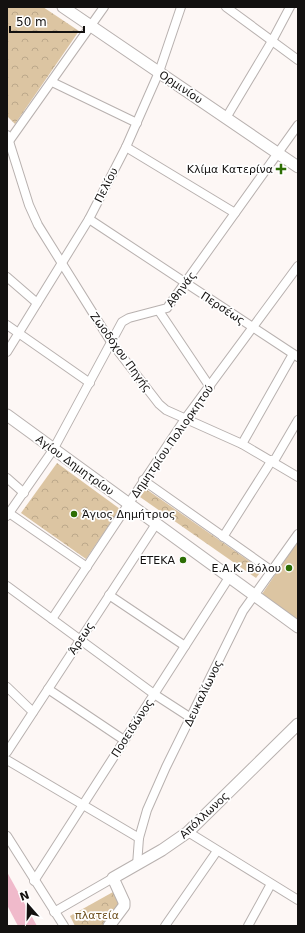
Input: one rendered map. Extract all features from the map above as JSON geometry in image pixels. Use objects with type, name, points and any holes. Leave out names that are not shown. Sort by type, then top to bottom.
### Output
[{"type":"street","name":"Ορμινίου","points":[[63,7],[298,167]]},
{"type":"street","points":[[8,140],[52,82],[104,7]]},
{"type":"street","name":"Πελίου","points":[[7,352],[89,219],[126,147],[159,72],[181,7]]},
{"type":"street","points":[[226,7],[298,60]]},
{"type":"street","points":[[226,118],[272,41],[290,7]]},
{"type":"street","points":[[52,82],[137,122]]},
{"type":"street","name":"Αθηνάς","points":[[8,515],[53,450],[121,324],[126,319],[167,308],[298,125]]},
{"type":"street","name":"Ζωοδόχου Πηγής","points":[[8,140],[33,214],[61,263],[111,342],[159,404],[166,410],[242,444],[298,477]]},
{"type":"street","points":[[126,147],[235,213]]},
{"type":"street","name":"Περσέως","points":[[89,219],[296,356]]},
{"type":"street","name":"Δημητρίου Πολιορκητού","points":[[52,619],[185,419],[254,328],[298,266]]},
{"type":"street","points":[[7,277],[37,303]]},
{"type":"street","points":[[159,311],[210,387]]},
{"type":"street","points":[[7,325],[90,383]]},
{"type":"street","points":[[242,444],[296,356]]},
{"type":"street","name":"Αγίου Δημητρίου","points":[[7,416],[230,576],[298,627]]},
{"type":"street","points":[[223,537],[298,420]]},
{"type":"street","points":[[7,478],[24,492]]},
{"type":"street","points":[[143,480],[272,571]]},
{"type":"street","points":[[8,515],[87,567]]},
{"type":"street","name":"Άρεως","points":[[7,752],[156,524]]},
{"type":"street","name":"Δευκαλίωνος","points":[[137,865],[139,838],[147,810],[238,620],[298,534]]},
{"type":"street","name":"Ποσειδώνος","points":[[34,881],[230,576]]},
{"type":"street","points":[[7,586],[154,694],[191,718]]},
{"type":"street","points":[[109,596],[185,646]]},
{"type":"street","points":[[7,687],[33,712]]},
{"type":"street","points":[[48,690],[124,740]]},
{"type":"street","name":"Απόλλωνος","points":[[54,912],[137,865],[188,832],[298,724]]},
{"type":"street","points":[[7,760],[139,838]]},
{"type":"street","points":[[188,832],[298,900]]},
{"type":"street","points":[[7,836],[34,881],[64,926]]},
{"type":"street","points":[[169,924],[217,851]]},
{"type":"street","points":[[109,926],[124,906],[124,902],[113,878]]},
{"type":"street","points":[[248,926],[271,884]]},
{"type":"green space","points":[[7,7],[43,7],[79,31],[15,124],[7,116]]},
{"type":"green space","points":[[57,463],[120,509],[86,559],[21,513]]},
{"type":"green space","points":[[146,489],[262,570],[256,578],[140,497]]},
{"type":"green space","name":"Ε.Α.Κ. Βόλου","points":[[298,541],[298,621],[262,594]]},
{"type":"green space","name":"πλατεία","points":[[113,892],[119,905],[103,926],[75,926],[70,916]]},
{"type":"shaded area","points":[[7,872],[37,926],[18,926],[7,905]]},
{"type":"place","name":"Κλίμα Κατερίνα","points":[[281,169]]},
{"type":"place","name":"Άγιος Δημήτριος","points":[[74,514]]},
{"type":"place","name":"ΕΤΕΚΑ","points":[[183,560]]},
{"type":"place","name":"Ε.Α.Κ. Βόλου","points":[[289,568]]}]
